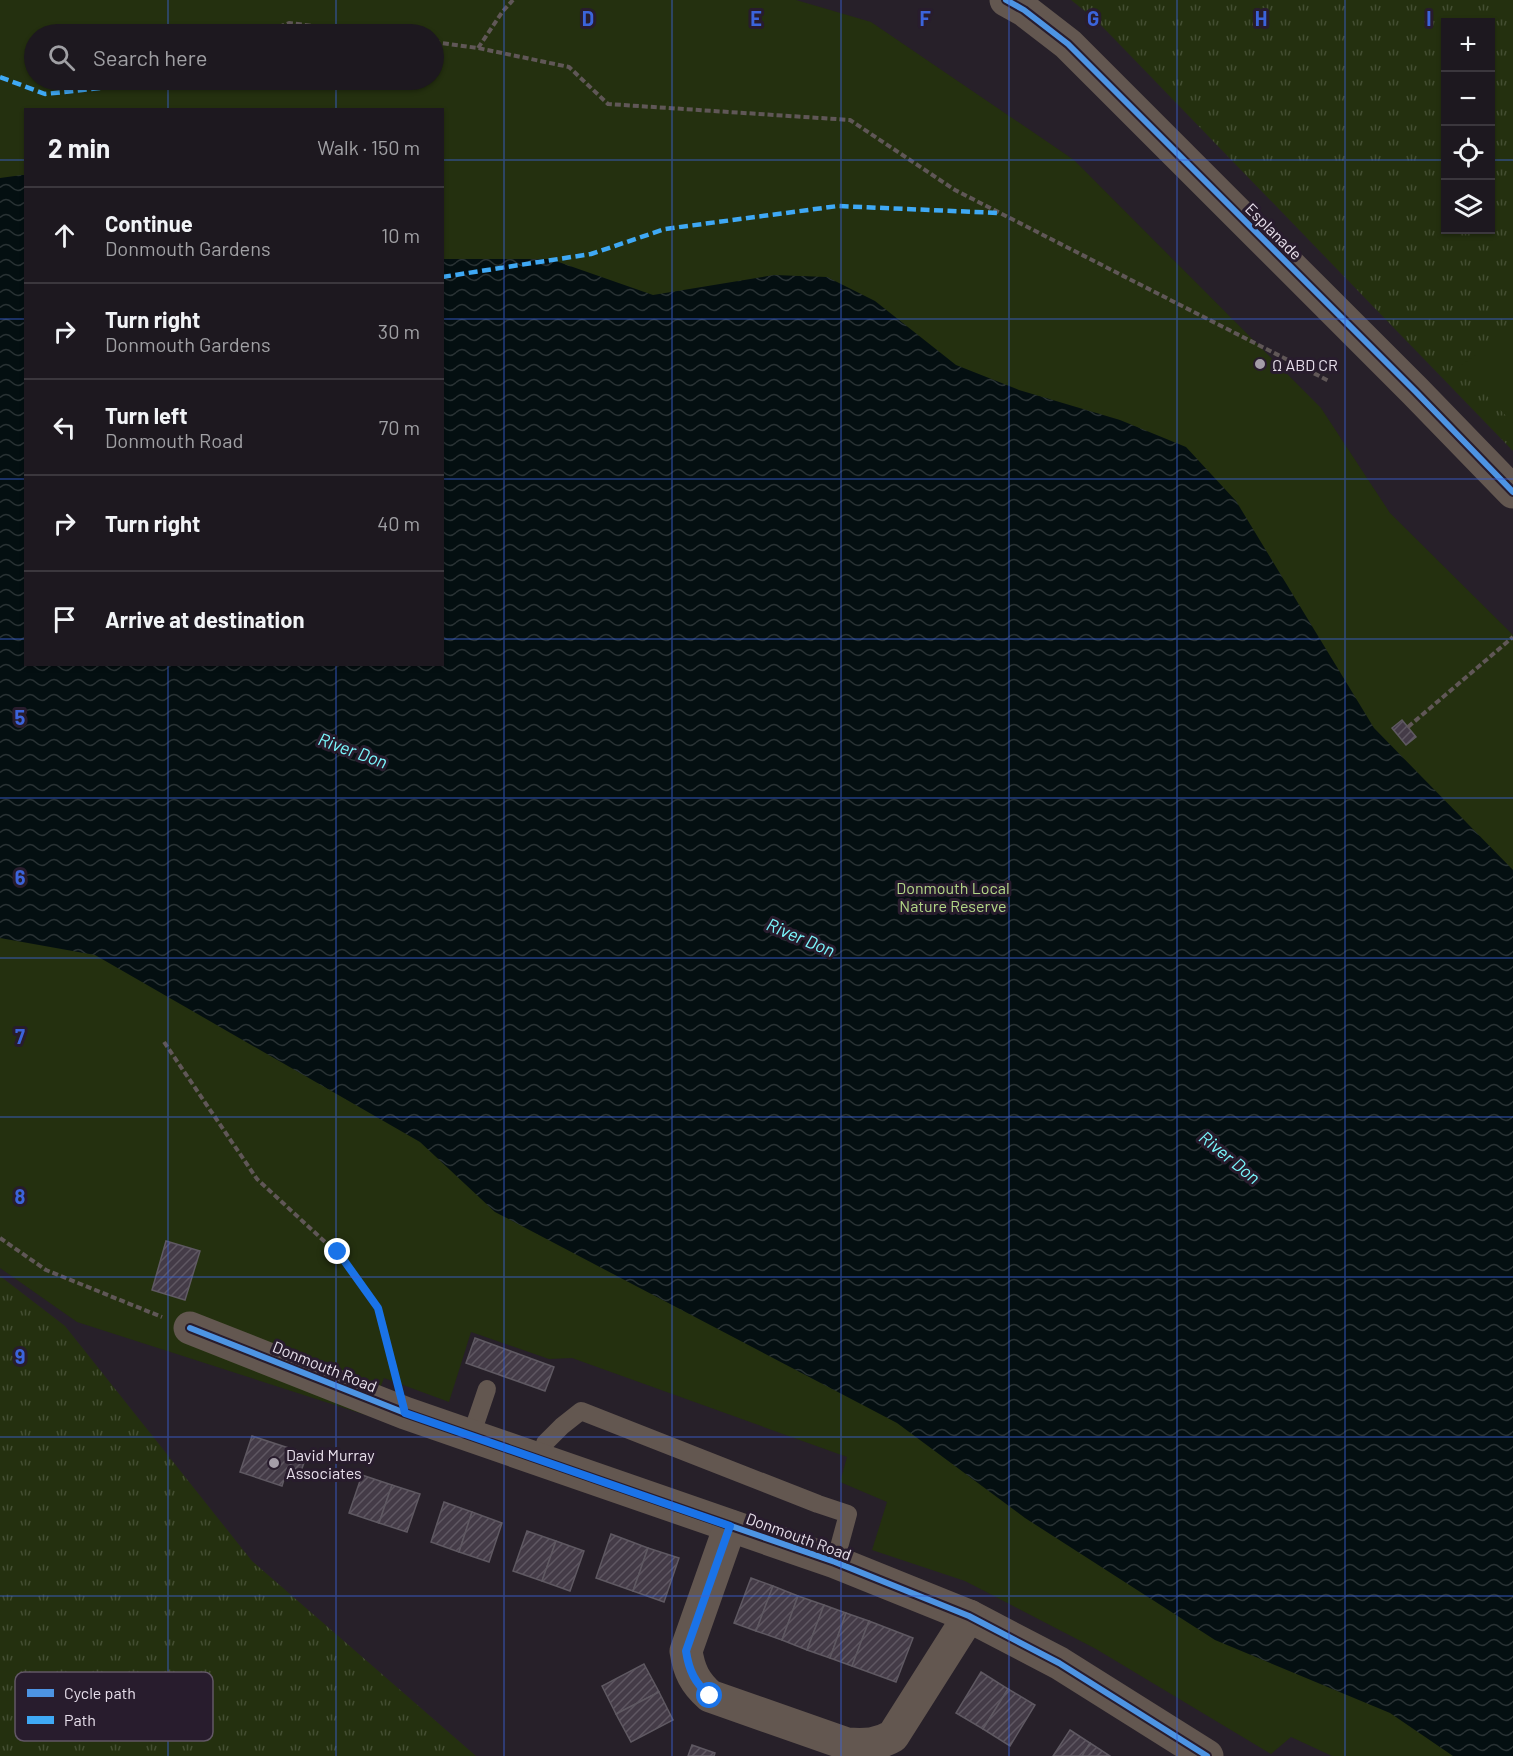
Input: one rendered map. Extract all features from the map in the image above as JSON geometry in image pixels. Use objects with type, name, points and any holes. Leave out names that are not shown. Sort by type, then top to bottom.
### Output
[{"type":"street","name":"Esplanade","points":[[1006,0],[1024,10],[1068,44],[1513,492]]},
{"type":"street","name":"Donmouth Road","points":[[190,1328],[405,1413],[835,1562],[969,1616],[1059,1663],[1207,1756]]},
{"type":"street","points":[[730,1526],[686,1651],[688,1666],[694,1680],[710,1696],[847,1744],[882,1743],[893,1736],[969,1616]]},
{"type":"lane","points":[[471,1436],[487,1389]]},
{"type":"lane","points":[[543,1461],[545,1443],[581,1411],[848,1514],[835,1562]]},
{"type":"path","points":[[478,48],[513,0]]},
{"type":"path","points":[[444,43],[569,67],[608,104],[850,120],[954,190],[1329,381]]},
{"type":"path","points":[[1408,727],[1513,637]]},
{"type":"path","points":[[164,1042],[257,1179],[338,1252],[378,1308],[405,1413]]},
{"type":"path","points":[[0,1238],[46,1270],[190,1328]]},
{"type":"green space","name":"Donmouth Local Nature Reserve","points":[[0,0],[796,0],[871,22],[1074,160],[1321,408],[1390,513],[1513,635],[1513,1756],[1332,1756],[1291,1737],[1271,1754],[1096,1649],[965,1581],[872,1550],[887,1502],[840,1482],[847,1457],[572,1358],[549,1359],[471,1332],[449,1402],[384,1378],[369,1416],[77,1322],[0,1268]]},
{"type":"green space","points":[[1071,0],[1513,0],[1513,451],[1095,19]]},
{"type":"green space","points":[[1513,320],[1513,423],[1459,367],[1478,353]]},
{"type":"green space","points":[[0,1276],[65,1326],[252,1561],[476,1756],[0,1756]]},
{"type":"water","name":"Donmouth Local Nature Reserve","points":[[24,175],[24,666],[444,666],[444,259],[550,259],[653,295],[774,275],[827,277],[875,301],[956,365],[1019,390],[1120,420],[1186,447],[1236,501],[1374,728],[1513,870],[1513,1756],[1453,1756],[1390,1713],[1215,1640],[1025,1518],[897,1423],[495,1212],[420,1142],[95,955],[0,938],[0,178]]},
{"type":"building","points":[[1402,720],[1416,737],[1406,745],[1392,728]]},
{"type":"building","points":[[166,1241],[200,1251],[185,1300],[152,1290]]},
{"type":"building","points":[[475,1338],[554,1367],[545,1391],[466,1363]]},
{"type":"building","name":"David Murray Associates","points":[[252,1436],[307,1454],[299,1477],[286,1473],[282,1486],[240,1472]]},
{"type":"building","points":[[362,1475],[392,1485],[379,1523],[349,1513]]},
{"type":"building","points":[[392,1485],[420,1494],[407,1532],[379,1523]]},
{"type":"building","points":[[444,1502],[472,1512],[459,1552],[431,1542]]},
{"type":"building","points":[[472,1512],[502,1523],[489,1562],[459,1552]]},
{"type":"building","points":[[527,1531],[556,1541],[542,1581],[513,1571]]},
{"type":"building","points":[[611,1534],[648,1548],[633,1591],[596,1578]]},
{"type":"building","points":[[556,1541],[584,1551],[570,1591],[542,1581]]},
{"type":"building","points":[[648,1548],[679,1558],[664,1602],[633,1591]]},
{"type":"building","points":[[751,1578],[773,1586],[756,1631],[734,1623]]},
{"type":"building","points":[[773,1586],[798,1596],[782,1640],[756,1631]]},
{"type":"building","points":[[798,1596],[824,1605],[807,1650],[782,1640]]},
{"type":"building","points":[[824,1605],[846,1613],[830,1658],[807,1650]]},
{"type":"building","points":[[846,1613],[869,1621],[852,1666],[830,1658]]},
{"type":"building","points":[[869,1621],[913,1638],[896,1682],[852,1666]]},
{"type":"building","points":[[644,1664],[659,1692],[616,1714],[602,1686]]},
{"type":"building","points":[[981,1672],[1008,1689],[983,1729],[956,1713]]},
{"type":"building","points":[[1008,1689],[1035,1705],[1010,1746],[983,1729]]},
{"type":"building","points":[[659,1692],[673,1720],[631,1742],[616,1714]]},
{"type":"building","points":[[1070,1730],[1090,1743],[1082,1756],[1053,1756]]},
{"type":"building","points":[[1090,1743],[1110,1756],[1082,1756]]},
{"type":"building","points":[[692,1745],[715,1753],[714,1756],[688,1756]]},
{"type":"marked path","points":[[0,77],[24,86]]},
{"type":"marked path","points":[[34,90],[45,94],[82,90]]},
{"type":"marked path","points":[[444,277],[591,254],[665,229],[838,206],[999,213]]},
{"type":"cycle path","points":[[1006,0],[1024,10],[1068,44],[1513,492]]},
{"type":"cycle path","points":[[190,1328],[405,1413],[835,1562],[969,1616],[1059,1663],[1207,1756]]},
{"type":"place","name":"Ω ABD CR","points":[[1260,364]]},
{"type":"place","name":"David Murray Associates","points":[[274,1463]]},
{"type":"route","points":[[338,1252],[378,1308],[405,1413],[730,1526],[686,1651],[688,1666],[694,1680],[710,1696]]},
{"type":"water label","name":"River Don","points":[[353,750]]},
{"type":"water label","name":"River Don","points":[[801,937]]},
{"type":"water label","name":"River Don","points":[[1230,1157]]}]
